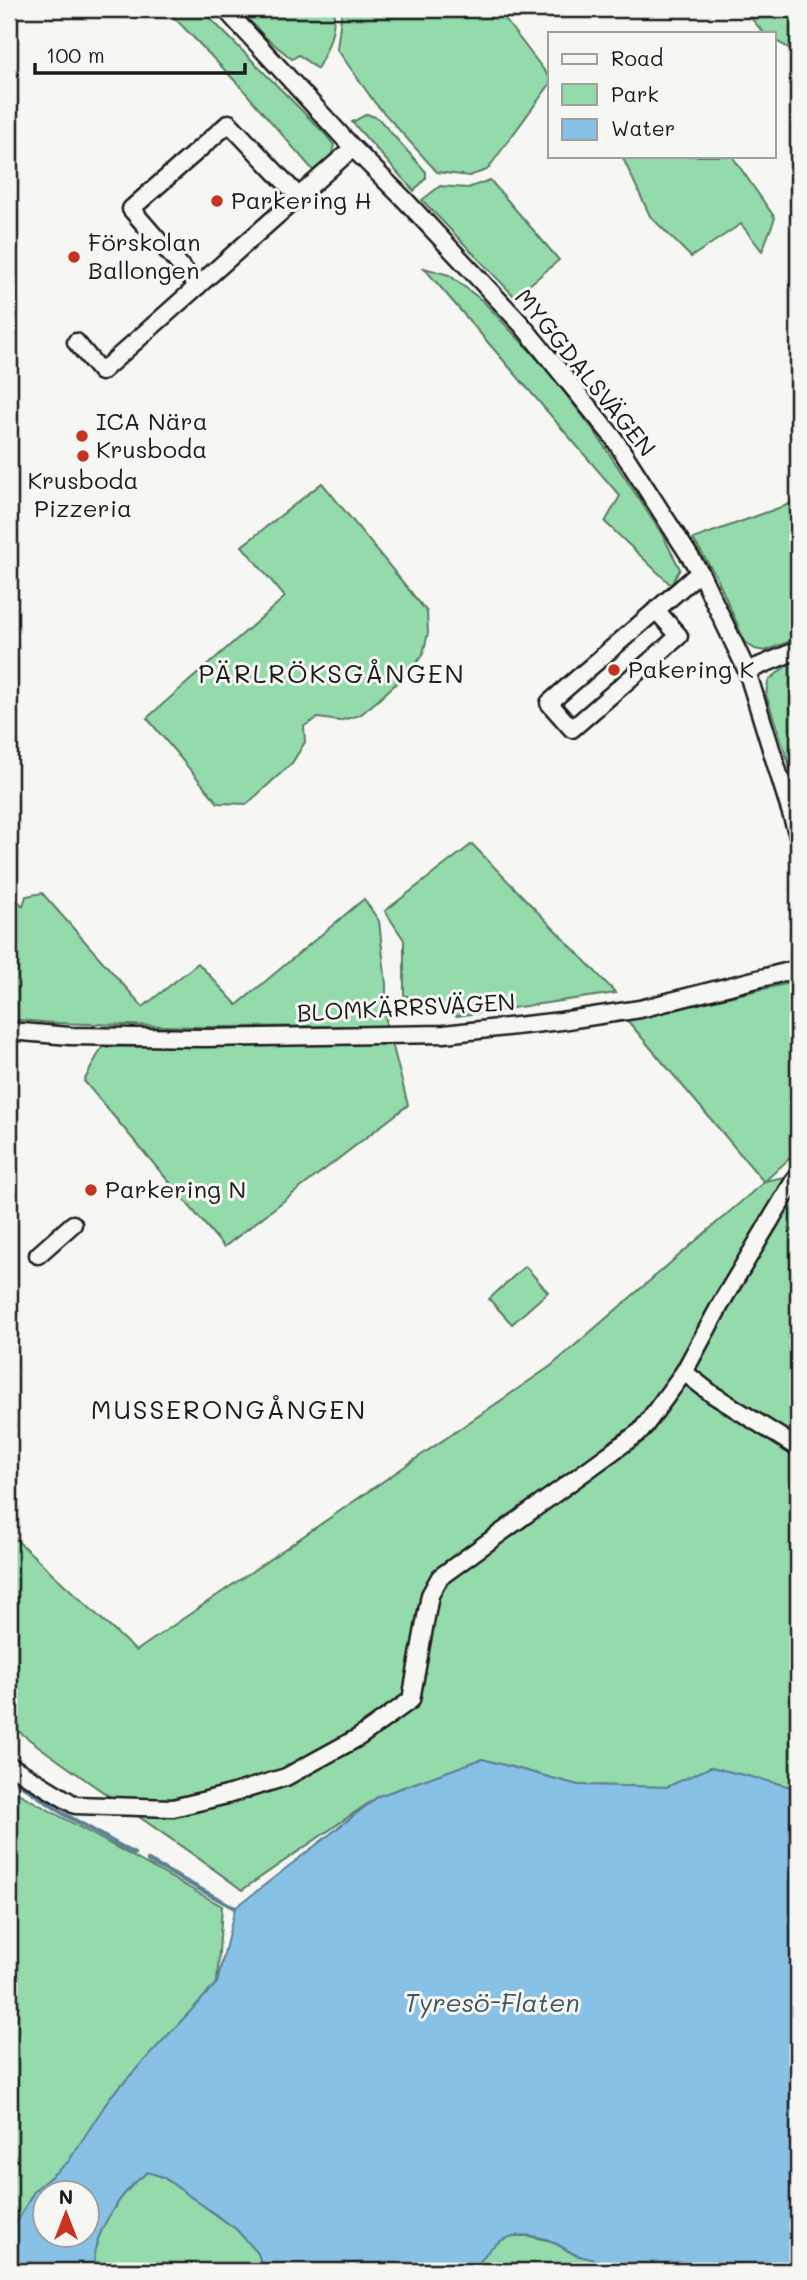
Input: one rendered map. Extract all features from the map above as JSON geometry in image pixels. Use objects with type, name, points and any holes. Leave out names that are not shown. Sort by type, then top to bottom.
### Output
[{"type":"street","name":"MYGGDALSVÄGEN","points":[[225,9],[530,335],[613,437],[700,572],[747,671],[798,836]]},
{"type":"street","points":[[198,286],[131,209],[229,123],[299,197]]},
{"type":"street","points":[[76,342],[101,372],[353,148]]},
{"type":"street","points":[[656,610],[679,636],[572,729],[550,703],[656,610],[700,572]]},
{"type":"street","points":[[747,671],[798,650]]},
{"type":"street","name":"BLOMKÄRRSVÄGEN","points":[[9,1031],[59,1035],[203,1038],[444,1034],[640,1009],[750,983],[793,971],[798,966]]},
{"type":"street","points":[[9,1765],[75,1805],[173,1808],[286,1777],[359,1737],[411,1700],[430,1595],[440,1577],[641,1432],[684,1372],[798,1174]]},
{"type":"street","points":[[38,1255],[73,1224]]},
{"type":"street","points":[[684,1372],[712,1394],[798,1448]]},
{"type":"green space","points":[[166,9],[201,9],[325,134],[334,145],[331,159],[318,176],[239,85]]},
{"type":"green space","points":[[239,9],[334,9],[330,40],[317,69],[299,55],[292,59],[264,36]]},
{"type":"green space","points":[[342,9],[497,9],[548,75],[548,87],[487,170],[469,176],[437,172],[375,103],[337,49]]},
{"type":"green space","points":[[743,9],[798,9],[798,53],[776,41],[776,32],[763,32]]},
{"type":"green space","points":[[367,114],[378,118],[426,172],[426,178],[414,191],[352,122]]},
{"type":"green space","points":[[623,158],[733,158],[775,218],[762,251],[741,224],[691,257],[650,216]]},
{"type":"green space","points":[[490,180],[559,260],[515,297],[422,200],[440,186],[468,188]]},
{"type":"green space","points":[[424,268],[449,275],[484,302],[543,365],[595,432],[662,534],[680,569],[671,585],[605,522],[620,496]]},
{"type":"green space","points":[[322,483],[427,612],[428,633],[423,654],[413,668],[360,715],[339,721],[318,718],[304,726],[305,742],[292,763],[247,804],[218,803],[147,718],[285,597],[242,546]]},
{"type":"green space","points":[[798,501],[798,638],[765,651],[755,649],[745,642],[716,576],[693,539]]},
{"type":"green space","points":[[798,659],[798,791],[766,695],[768,681]]},
{"type":"green space","points":[[472,844],[616,993],[457,1016],[404,995],[404,940],[385,911]]},
{"type":"green space","points":[[42,893],[143,1007],[198,963],[237,1005],[364,899],[379,921],[386,984],[386,1026],[201,1027],[53,1023],[9,1019],[9,911],[19,902],[23,906],[26,896]]},
{"type":"green space","points":[[798,983],[798,1142],[790,1158],[765,1181],[798,1174],[798,1786],[791,1787],[711,1767],[667,1787],[578,1785],[482,1759],[379,1796],[242,1890],[9,1724],[9,1533],[136,1651],[551,1366],[764,1182],[627,1020]]},
{"type":"green space","points":[[392,1043],[408,1105],[224,1247],[84,1081],[102,1047]]},
{"type":"green space","points":[[525,1266],[548,1292],[512,1324],[489,1299]]},
{"type":"green space","points":[[9,1788],[222,1906],[217,1983],[111,2096],[68,2163],[50,2178],[32,2178],[32,2195],[9,2236]]},
{"type":"green space","points":[[148,2172],[163,2177],[236,2229],[258,2253],[263,2271],[96,2271],[94,2252],[95,2248],[102,2248],[102,2230],[123,2196]]},
{"type":"green space","points":[[508,2236],[529,2236],[551,2241],[575,2255],[615,2264],[642,2263],[655,2271],[474,2271],[490,2247]]},
{"type":"water","name":"Tyresö-Flaten","points":[[482,1759],[578,1785],[667,1787],[711,1767],[791,1787],[798,1786],[798,2271],[655,2271],[639,2264],[614,2264],[583,2257],[549,2240],[524,2235],[504,2239],[496,2244],[474,2271],[263,2271],[258,2253],[236,2229],[163,2177],[148,2172],[123,2196],[102,2230],[102,2178],[49,2178],[68,2162],[111,2096],[217,1983],[235,1908],[379,1796]]},
{"type":"water","name":"Tyresö-Flaten","points":[[32,2195],[32,2248],[95,2248],[96,2271],[9,2271],[9,2236]]},
{"type":"waterway","points":[[9,1776],[64,1814],[134,1854]]},
{"type":"waterway","points":[[148,1861],[235,1908]]},
{"type":"place","name":"Parkering H","points":[[217,201]]},
{"type":"place","name":"Förskolan Ballongen","points":[[74,257]]},
{"type":"place","name":"ICA Nära Krusboda","points":[[82,436]]},
{"type":"place","name":"Krusboda Pizzeria","points":[[83,456]]},
{"type":"place","name":"Pakering K","points":[[614,670]]},
{"type":"place","name":"Parkering N","points":[[91,1190]]},
{"type":"district","name":"PÄRLRÖKSGÅNGEN","points":[[332,674]]},
{"type":"district","name":"MUSSERONGÅNGEN","points":[[229,1410]]}]
